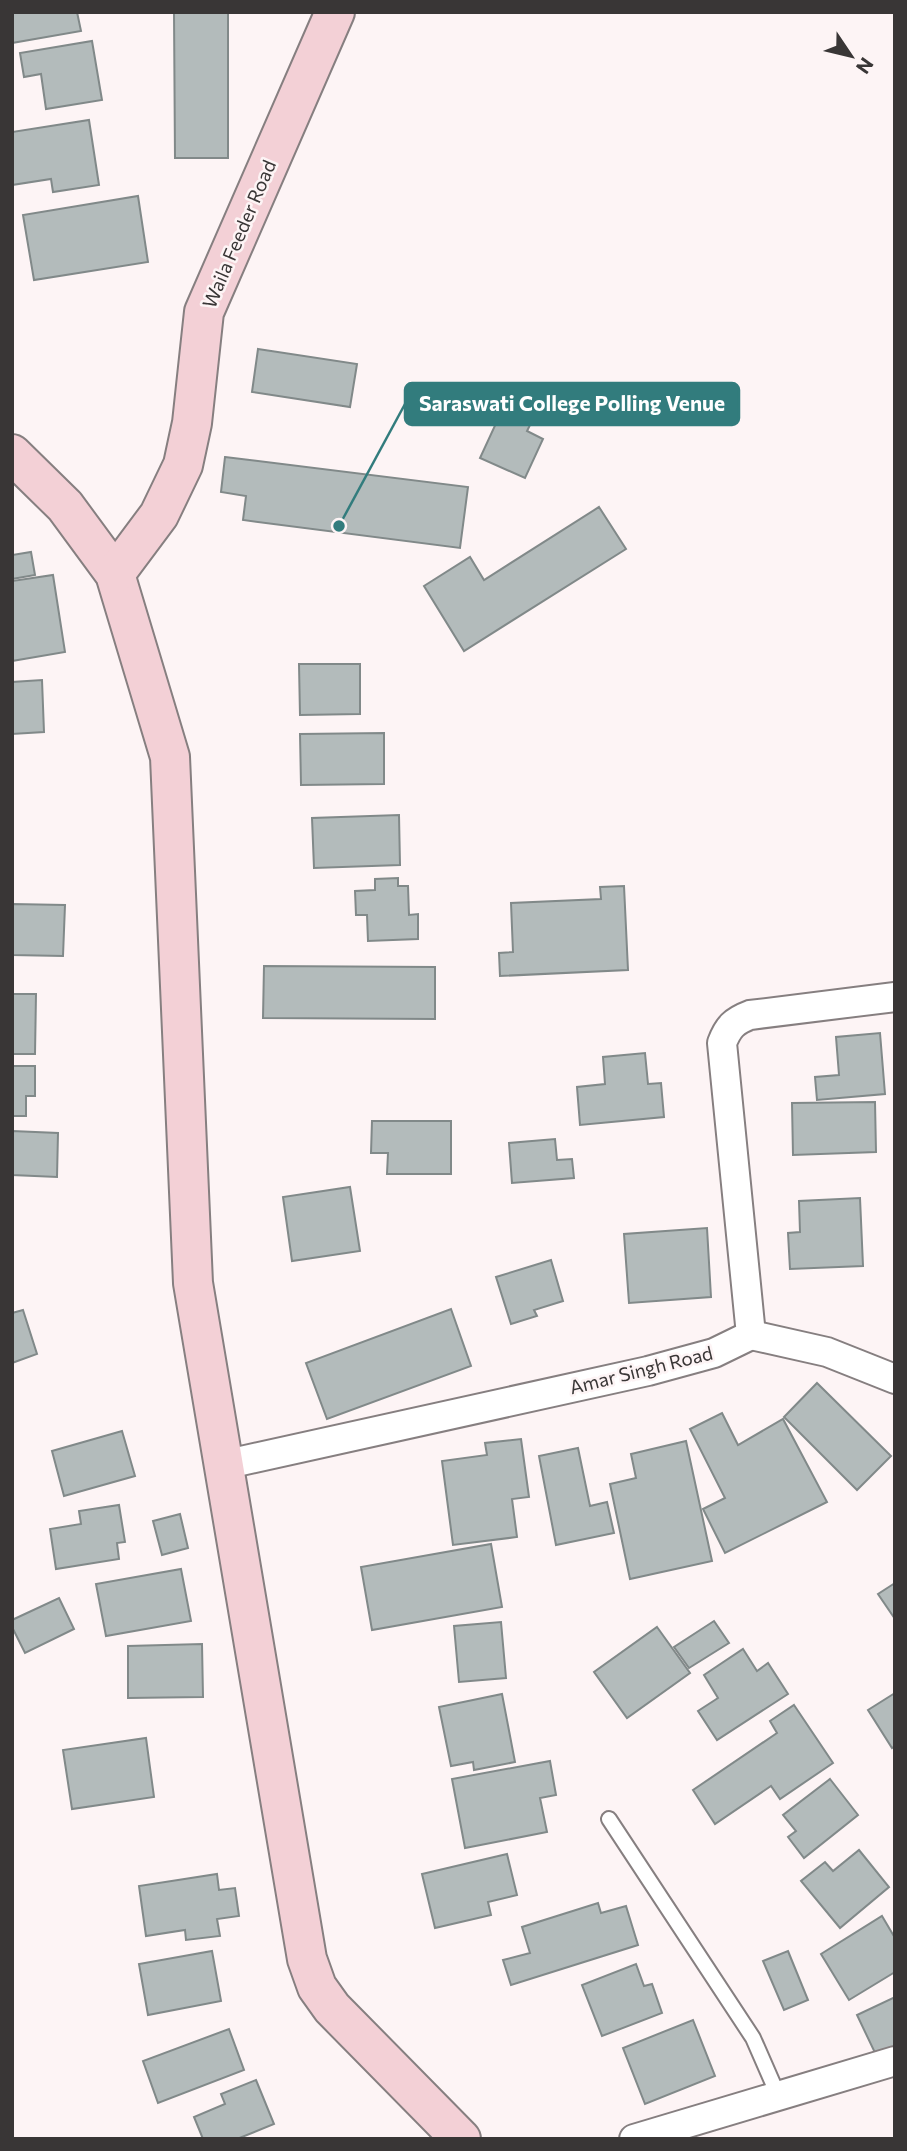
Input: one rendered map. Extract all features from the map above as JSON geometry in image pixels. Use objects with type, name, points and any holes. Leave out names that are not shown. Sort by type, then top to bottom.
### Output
[{"type":"street","name":"Waila Feeder Road","points":[[115,574],[159,515],[183,465],[192,424],[204,312],[335,12]]},
{"type":"street","points":[[12,454],[65,506],[115,574],[170,757],[193,1283],[307,1959],[317,1987],[332,2008],[461,2139]]},
{"type":"street","points":[[895,997],[750,1015],[727,1029],[722,1043],[751,1335],[827,1352],[895,1379]]},
{"type":"street","name":"Amar Singh Road","points":[[223,1465],[648,1371],[714,1353],[751,1335]]},
{"type":"street","points":[[634,2139],[895,2060]]},
{"type":"lane","points":[[609,1819],[753,2038],[778,2095]]},
{"type":"building","points":[[12,12],[77,12],[81,31],[12,43]]},
{"type":"building","points":[[174,12],[228,12],[228,158],[175,158]]},
{"type":"building","points":[[92,41],[102,100],[46,109],[41,74],[24,77],[20,53]]},
{"type":"building","points":[[89,120],[99,185],[53,192],[51,179],[12,185],[12,132]]},
{"type":"building","points":[[138,196],[148,262],[34,280],[23,215]]},
{"type":"building","points":[[258,349],[357,364],[350,407],[252,392]]},
{"type":"building","points":[[504,406],[533,419],[527,431],[543,439],[525,478],[480,458]]},
{"type":"building","points":[[225,457],[468,487],[460,548],[243,520],[246,496],[221,492]]},
{"type":"building","points":[[599,507],[626,549],[464,651],[424,586],[470,557],[484,580]]},
{"type":"building","points":[[31,552],[35,575],[12,579],[12,555]]},
{"type":"building","points":[[53,575],[65,652],[12,661],[12,581]]},
{"type":"building","points":[[299,664],[360,664],[360,714],[300,715]]},
{"type":"building","points":[[42,680],[44,732],[12,734],[12,682]]},
{"type":"building","points":[[384,733],[384,784],[301,785],[300,734]]},
{"type":"building","points":[[399,815],[400,865],[314,868],[312,818]]},
{"type":"building","points":[[398,878],[398,886],[408,886],[409,915],[418,914],[418,939],[368,941],[367,915],[356,915],[355,891],[375,890],[375,879]]},
{"type":"building","points":[[624,886],[628,970],[500,976],[499,953],[513,952],[511,903],[601,899],[600,887]]},
{"type":"building","points":[[12,904],[65,905],[63,956],[12,955]]},
{"type":"building","points":[[264,966],[435,967],[435,1019],[263,1018]]},
{"type":"building","points":[[12,994],[36,994],[35,1054],[12,1054]]},
{"type":"building","points":[[880,1033],[885,1094],[817,1100],[815,1077],[839,1075],[836,1037]]},
{"type":"building","points":[[645,1053],[648,1084],[661,1083],[664,1117],[580,1125],[577,1087],[605,1084],[603,1057]]},
{"type":"building","points":[[12,1066],[35,1066],[35,1096],[26,1096],[26,1116],[12,1116]]},
{"type":"building","points":[[875,1102],[876,1152],[793,1155],[792,1103]]},
{"type":"building","points":[[372,1121],[451,1121],[451,1174],[387,1174],[388,1153],[371,1153]]},
{"type":"building","points":[[12,1131],[58,1133],[57,1177],[12,1175]]},
{"type":"building","points":[[555,1139],[557,1160],[572,1159],[574,1178],[512,1183],[509,1143]]},
{"type":"building","points":[[350,1187],[360,1251],[292,1261],[283,1197]]},
{"type":"building","points":[[860,1198],[863,1266],[790,1269],[788,1233],[800,1232],[799,1201]]},
{"type":"building","points":[[707,1228],[711,1297],[629,1303],[624,1234]]},
{"type":"building","points":[[551,1260],[563,1301],[534,1310],[537,1316],[511,1324],[496,1277]]},
{"type":"building","points":[[451,1309],[471,1366],[327,1419],[306,1363]]},
{"type":"building","points":[[23,1310],[37,1354],[12,1363],[12,1313]]},
{"type":"building","points":[[817,1383],[891,1456],[857,1490],[784,1417]]},
{"type":"building","points":[[722,1413],[738,1445],[783,1419],[827,1502],[725,1553],[703,1509],[725,1498],[690,1429]]},
{"type":"building","points":[[122,1431],[135,1476],[64,1496],[52,1451]]},
{"type":"building","points":[[521,1439],[529,1497],[512,1499],[517,1537],[453,1545],[442,1461],[487,1455],[485,1443]]},
{"type":"building","points":[[686,1441],[712,1561],[630,1579],[610,1484],[636,1478],[631,1454]]},
{"type":"building","points":[[578,1448],[590,1506],[607,1502],[614,1533],[556,1545],[539,1456]]},
{"type":"building","points":[[119,1505],[125,1542],[117,1543],[119,1559],[56,1569],[50,1529],[81,1524],[79,1511]]},
{"type":"building","points":[[180,1514],[188,1548],[162,1555],[153,1521]]},
{"type":"building","points":[[491,1544],[502,1607],[372,1630],[361,1567]]},
{"type":"building","points":[[181,1569],[191,1621],[106,1636],[96,1584]]},
{"type":"building","points":[[895,1583],[895,1619],[878,1594]]},
{"type":"building","points":[[59,1598],[74,1629],[25,1653],[12,1627],[12,1620]]},
{"type":"building","points":[[714,1621],[729,1643],[689,1668],[674,1647]]},
{"type":"building","points":[[501,1622],[506,1678],[459,1682],[454,1626]]},
{"type":"building","points":[[657,1627],[690,1673],[627,1718],[594,1672]]},
{"type":"building","points":[[202,1644],[203,1697],[128,1698],[128,1646]]},
{"type":"building","points":[[743,1649],[757,1671],[768,1663],[788,1694],[717,1740],[698,1711],[718,1698],[704,1675]]},
{"type":"building","points":[[895,1693],[895,1746],[892,1748],[868,1710]]},
{"type":"building","points":[[502,1694],[515,1762],[474,1770],[473,1762],[451,1766],[439,1707]]},
{"type":"building","points":[[794,1705],[833,1763],[780,1799],[771,1786],[715,1824],[693,1790],[777,1733],[770,1721]]},
{"type":"building","points":[[146,1738],[154,1797],[72,1809],[63,1750]]},
{"type":"building","points":[[550,1761],[556,1795],[540,1798],[547,1832],[465,1848],[452,1779]]},
{"type":"building","points":[[830,1779],[858,1815],[804,1858],[788,1837],[796,1831],[783,1815]]},
{"type":"building","points":[[859,1850],[889,1887],[840,1928],[801,1881],[825,1862],[833,1871]]},
{"type":"building","points":[[507,1854],[517,1895],[488,1902],[491,1915],[435,1928],[422,1874]]},
{"type":"building","points":[[217,1874],[219,1890],[235,1888],[239,1916],[217,1919],[220,1936],[186,1940],[185,1930],[146,1936],[139,1886]]},
{"type":"building","points":[[598,1903],[601,1913],[626,1906],[638,1945],[511,1985],[503,1960],[530,1953],[522,1927]]},
{"type":"building","points":[[882,1916],[895,1938],[895,1972],[849,2000],[821,1954]]},
{"type":"building","points":[[212,1951],[221,2001],[148,2015],[139,1964]]},
{"type":"building","points":[[788,1951],[808,2000],[784,2010],[763,1961]]},
{"type":"building","points":[[636,1964],[644,1986],[652,1984],[662,2013],[602,2036],[582,1985]]},
{"type":"building","points":[[895,1997],[895,2049],[877,2057],[857,2015]]},
{"type":"building","points":[[693,2020],[715,2076],[645,2104],[623,2048]]},
{"type":"building","points":[[229,2029],[244,2070],[158,2103],[143,2061]]},
{"type":"building","points":[[256,2080],[274,2124],[237,2139],[203,2139],[194,2117],[225,2104],[221,2094]]},
{"type":"place","name":"Saraswati College Polling Venue","points":[[339,526]]}]
